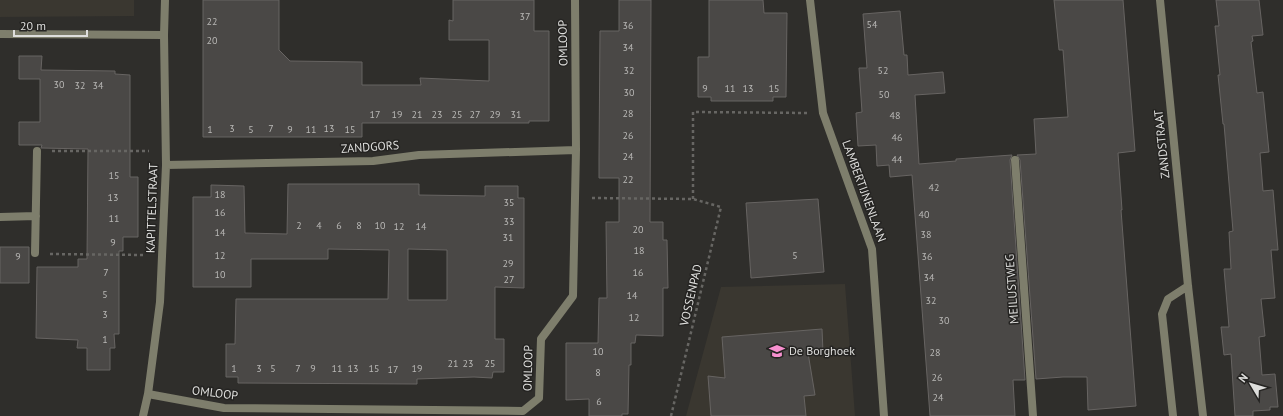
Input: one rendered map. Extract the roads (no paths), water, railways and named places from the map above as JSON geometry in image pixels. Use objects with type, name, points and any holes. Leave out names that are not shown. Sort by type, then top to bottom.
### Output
[{"type":"street","name":"KAPITTELSTRAAT","points":[[143,416],[148,394],[160,302],[166,165],[164,36],[165,0]]},
{"type":"street","name":"OMLOOP","points":[[148,394],[224,408],[524,411],[539,398],[541,339],[573,296],[576,150],[575,0]]},
{"type":"street","name":"LAMBERTIJNENLAAN","points":[[810,0],[823,113],[872,249],[884,416]]},
{"type":"street","name":"ZANDSTRAAT","points":[[1160,0],[1188,286],[1203,416]]},
{"type":"street","points":[[0,34],[164,36]]},
{"type":"street","name":"ZANDGORS","points":[[166,165],[373,161],[419,155],[576,150]]},
{"type":"street","points":[[35,253],[37,151]]},
{"type":"street","name":"MEILUSTWEG","points":[[1015,160],[1033,416]]},
{"type":"street","points":[[0,217],[36,216]]},
{"type":"street","points":[[1173,416],[1162,314],[1168,299],[1188,286]]},
{"type":"place","name":"De Borghoek","points":[[777,351]]}]
